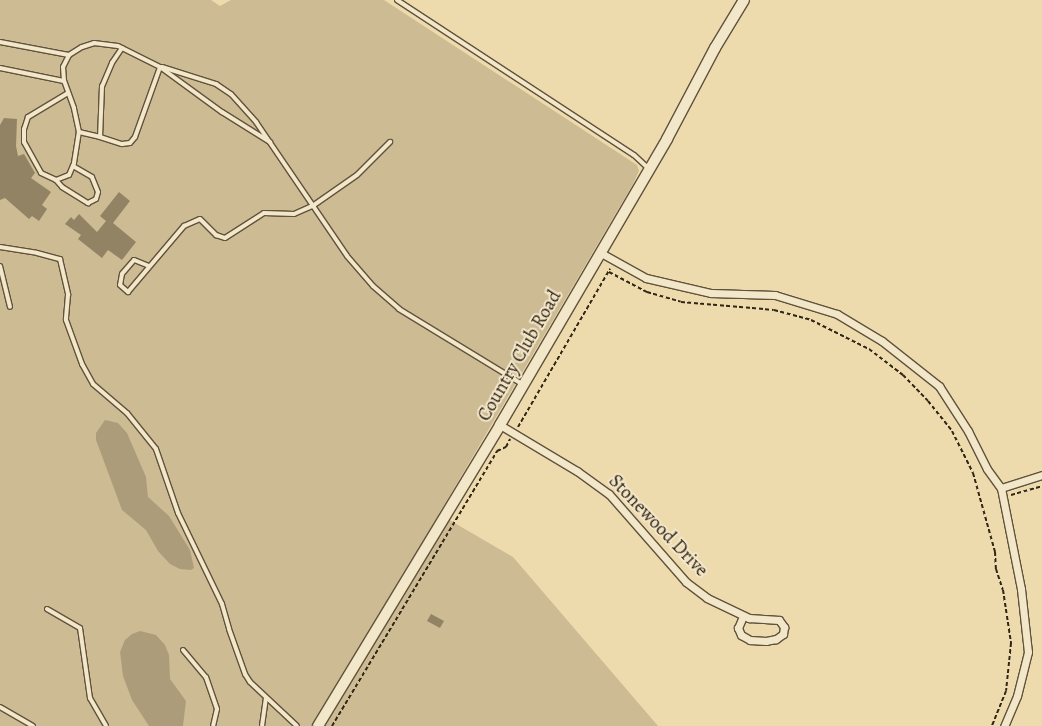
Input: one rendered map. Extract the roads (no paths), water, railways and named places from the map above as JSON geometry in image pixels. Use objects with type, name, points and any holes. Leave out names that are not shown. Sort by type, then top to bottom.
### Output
[{"type":"street","name":"Country Club Road","points":[[318,726],[500,425],[522,384],[601,253],[691,97],[715,48],[744,0]]},
{"type":"street","points":[[601,253],[646,278],[711,293],[775,296],[837,314],[882,341],[940,386],[968,430],[987,469],[1001,488],[1021,589],[1028,652],[1017,696],[1004,726]]},
{"type":"street","name":"Stonewood Drive","points":[[500,425],[577,471],[610,494],[686,582],[713,602],[749,618],[779,620],[784,627],[783,634],[776,639],[766,641],[750,640],[741,635],[738,628],[742,616]]},
{"type":"street","points":[[1001,488],[1042,475]]},
{"type":"lane","points":[[396,0],[634,155],[649,169]]},
{"type":"lane","points":[[0,42],[69,55]]},
{"type":"lane","points":[[56,180],[69,175],[74,166],[79,132],[74,108],[64,81],[63,67],[69,55],[82,46],[94,43],[122,48],[160,67],[222,112],[270,142]]},
{"type":"lane","points":[[100,137],[102,86],[112,63],[122,48]]},
{"type":"lane","points":[[160,67],[216,84],[245,108],[314,205],[347,256],[373,286],[398,309],[522,384]]},
{"type":"lane","points":[[79,132],[122,144],[130,143],[135,137],[160,67]]},
{"type":"lane","points":[[0,68],[64,81]]},
{"type":"lane","points":[[68,93],[28,117],[24,130],[24,142],[41,173],[56,180],[62,187],[88,204],[96,199],[98,192],[92,177],[74,166]]},
{"type":"lane","points":[[149,266],[134,260],[122,274],[120,285],[128,292],[184,226],[200,219],[216,235],[225,238],[264,213],[294,214],[314,205],[357,175],[390,142]]},
{"type":"lane","points":[[0,248],[38,252],[60,258],[68,295],[66,320],[82,364],[94,384],[127,413],[156,449],[178,512],[222,604],[245,674],[266,698],[297,726]]},
{"type":"lane","points":[[0,266],[10,307]]},
{"type":"lane","points":[[47,609],[80,628],[90,698],[106,726]]},
{"type":"lane","points":[[184,650],[206,677],[217,709],[214,726]]},
{"type":"lane","points":[[262,726],[266,698]]},
{"type":"lane","points":[[0,707],[33,726]]}]
